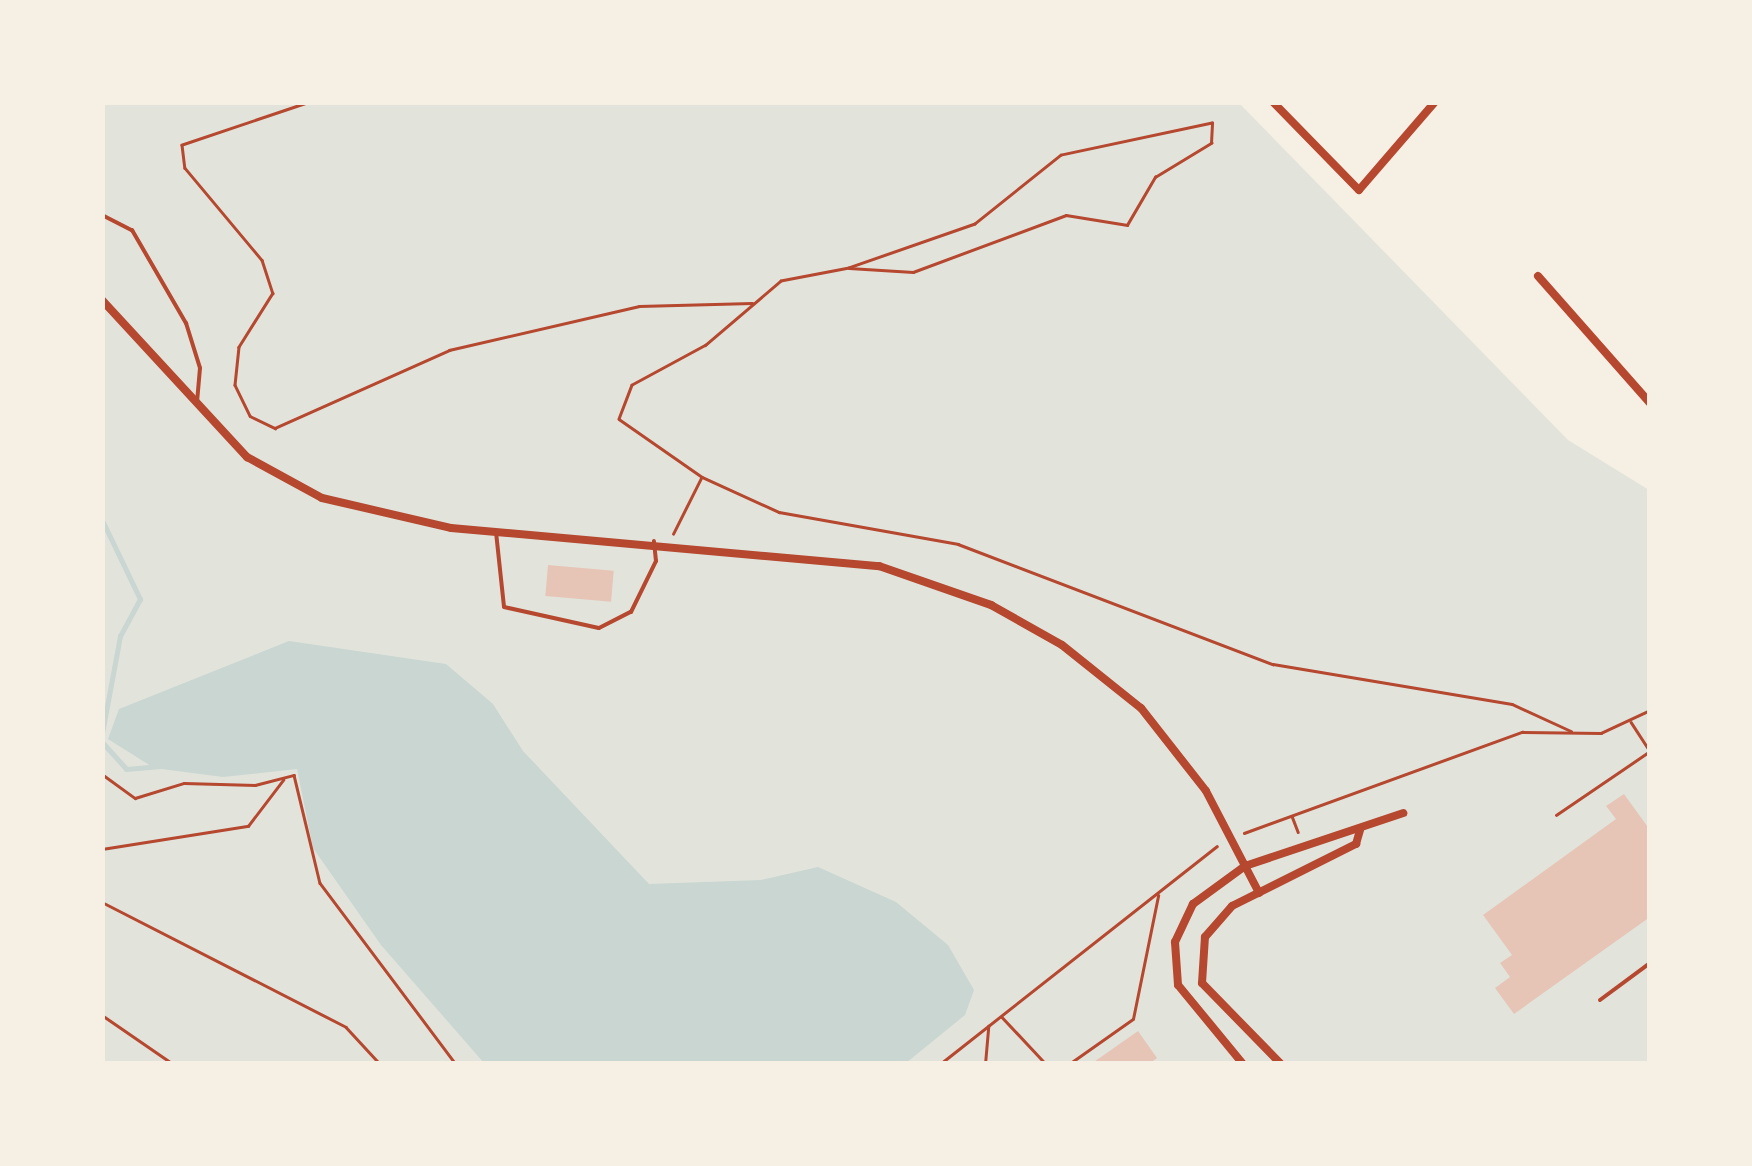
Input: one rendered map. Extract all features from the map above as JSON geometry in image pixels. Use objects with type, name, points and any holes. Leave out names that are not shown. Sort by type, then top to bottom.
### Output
[{"type":"street","points":[[1273,102],[1359,190],[1435,102]]},
{"type":"street","points":[[1538,276],[1650,403]]},
{"type":"street","points":[[102,300],[247,456],[293,486],[404,521],[496,532],[654,540],[880,566],[1036,629],[1100,672],[1169,740],[1259,893]]},
{"type":"street","points":[[1243,1064],[1196,1017],[1174,958],[1193,904],[1245,866],[1348,826],[1360,830],[1403,813]]},
{"type":"street","points":[[1280,1064],[1210,998],[1199,975],[1212,923],[1259,893],[1356,844],[1360,830]]},
{"type":"lane","points":[[102,216],[132,230],[186,323],[200,368],[197,404]]},
{"type":"lane","points":[[496,532],[504,607],[599,628],[631,612],[656,562],[654,540]]},
{"type":"lane","points":[[1600,1000],[1650,964]]},
{"type":"path","points":[[310,102],[182,145],[185,168],[262,260],[273,293],[239,346],[235,385],[250,416],[275,428],[448,350],[639,306],[754,303]]},
{"type":"path","points":[[849,268],[912,272],[1066,215],[1127,225],[1155,177],[1202,151],[1214,128],[1200,121],[1043,162],[975,224],[849,268],[782,281],[706,345],[632,385],[618,408],[626,430],[702,477],[826,527],[1011,560],[1273,664],[1512,704],[1571,731]]},
{"type":"path","points":[[673,534],[702,477]]},
{"type":"path","points":[[1243,834],[1522,732],[1601,733],[1650,710]]},
{"type":"path","points":[[1556,815],[1649,750],[1630,720]]},
{"type":"path","points":[[102,774],[135,798],[184,783],[296,779],[320,883],[456,1064]]},
{"type":"path","points":[[102,849],[248,826],[271,808],[283,780]]},
{"type":"path","points":[[940,1064],[1217,846]]},
{"type":"path","points":[[1068,1064],[1133,1019],[1158,896]]},
{"type":"path","points":[[102,902],[346,1028],[380,1064]]},
{"type":"path","points":[[102,1015],[173,1064]]},
{"type":"path","points":[[1001,1016],[1046,1064]]},
{"type":"path","points":[[985,1064],[988,1026]]},
{"type":"shaded area","points":[[102,103],[1239,103],[1568,440],[1649,490],[1649,1063],[103,1063]]},
{"type":"shaded area","points":[[289,641],[446,664],[493,704],[523,751],[649,884],[761,880],[818,867],[896,902],[948,945],[974,990],[965,1015],[906,1063],[484,1063],[381,945],[313,848],[297,769],[223,777],[154,768],[108,739],[119,709]]},
{"type":"building","points":[[548,565],[614,571],[611,602],[545,596]]},
{"type":"building","points":[[1624,794],[1650,830],[1650,917],[1514,1014],[1495,988],[1510,977],[1500,963],[1512,955],[1483,915],[1616,819],[1606,806]]},
{"type":"building","points":[[1138,1031],[1157,1058],[1149,1064],[1091,1064]]},
{"type":"waterway","points":[[102,520],[140,599],[120,636],[102,733]]},
{"type":"waterway","points":[[102,742],[126,769],[161,766]]}]
